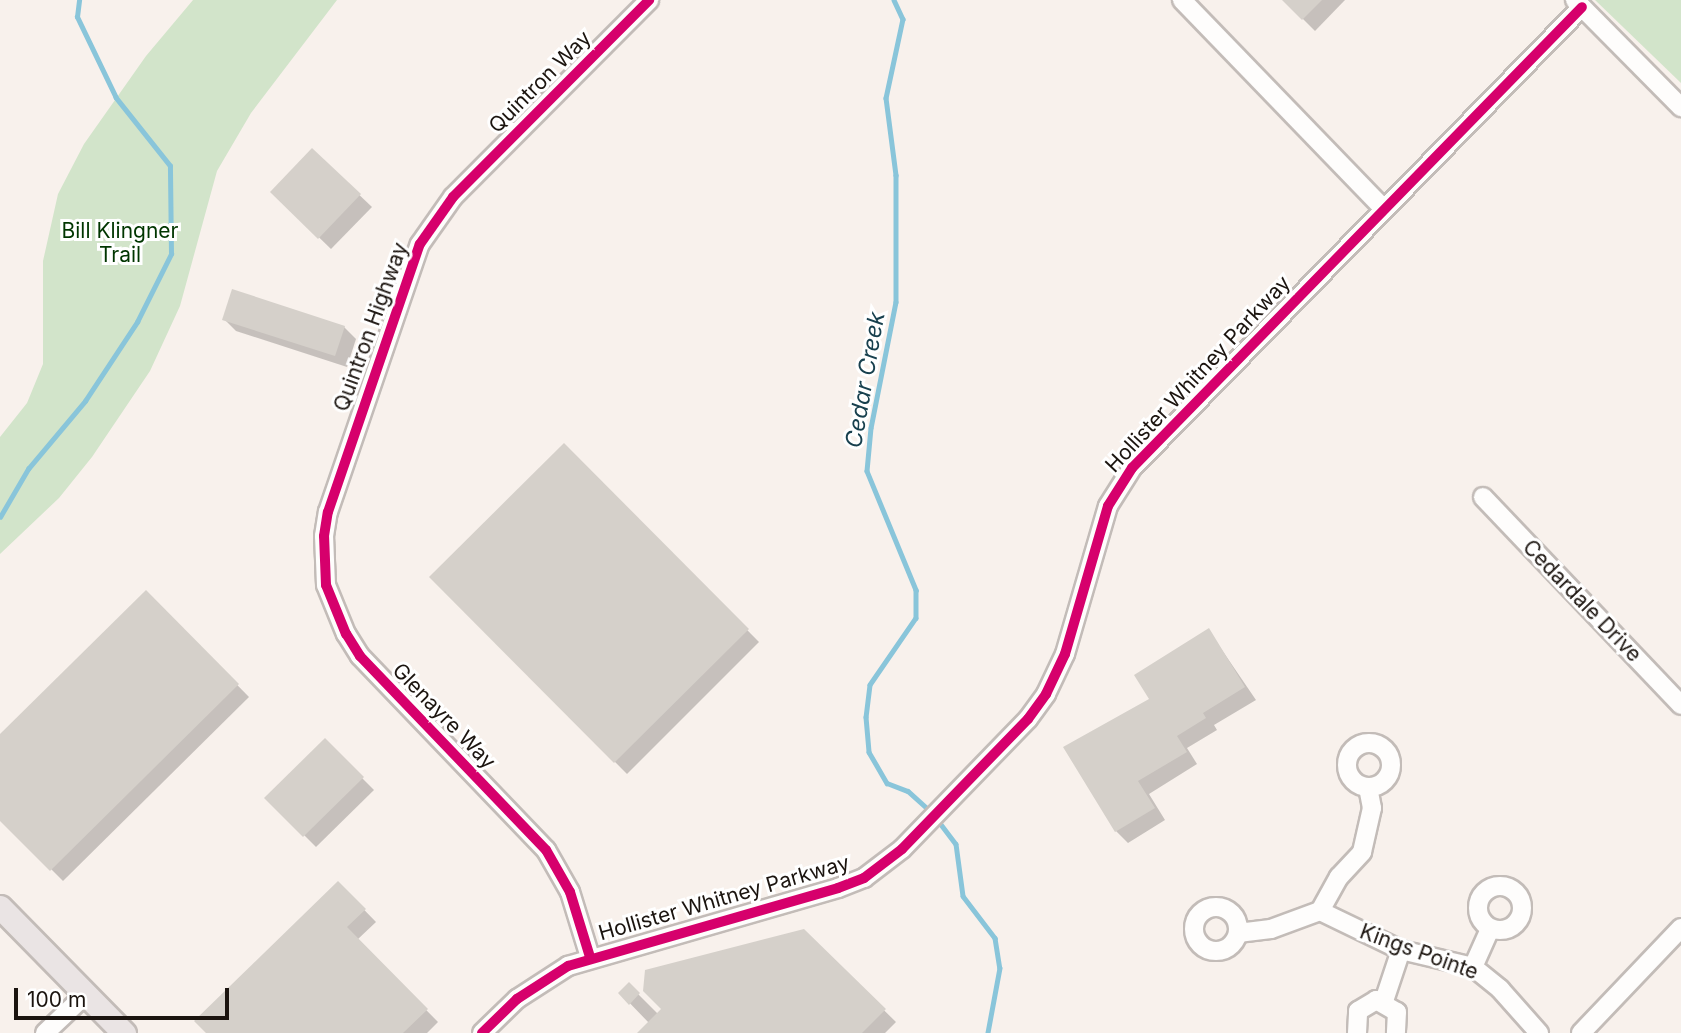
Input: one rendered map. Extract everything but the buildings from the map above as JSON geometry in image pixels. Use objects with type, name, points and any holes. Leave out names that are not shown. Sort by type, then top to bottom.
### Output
[{"type":"main road","points":[[0,907],[124,1033]]},
{"type":"street","name":"Quintron Way","points":[[458,192],[649,0]]},
{"type":"street","points":[[1182,0],[1382,208]]},
{"type":"street","points":[[1579,3],[1681,107]]},
{"type":"street","name":"Hollister Whitney Parkway","points":[[482,1033],[541,981],[590,957],[838,888],[864,877],[902,849],[1028,719],[1046,694],[1065,654],[1108,506],[1132,468],[1579,3]]},
{"type":"street","name":"Quintron Highway","points":[[337,483],[409,266],[435,220],[458,192]]},
{"type":"street","name":"Glenayre Way","points":[[337,483],[328,512],[324,562],[333,608],[346,634],[360,656],[546,850],[570,891],[590,957]]},
{"type":"street","name":"Cedardale Drive","points":[[1483,497],[1681,705]]},
{"type":"street","points":[[1238,933],[1270,929],[1320,911],[1339,877],[1362,852],[1372,808],[1368,788]]},
{"type":"street","name":"Kings Pointe","points":[[1320,911],[1401,950],[1473,967],[1500,989],[1539,1033]]},
{"type":"street","points":[[1581,1033],[1681,928]]},
{"type":"street","points":[[1473,967],[1490,929]]},
{"type":"street","points":[[1384,1001],[1401,950]]},
{"type":"street","points":[[45,1033],[85,995]]},
{"type":"street","points":[[1357,1033],[1358,1011],[1367,1002],[1384,1001],[1397,1012],[1396,1033]]},
{"type":"green space","name":"Bill Klingner Trail","points":[[193,0],[337,0],[251,113],[217,171],[180,306],[150,371],[92,457],[59,498],[0,554],[0,437],[27,403],[43,364],[43,261],[58,194],[84,144],[146,56]]},
{"type":"green space","points":[[1595,0],[1681,0],[1681,83]]},
{"type":"waterway","points":[[0,517],[28,469],[85,401],[137,322],[171,254],[170,166],[116,98],[77,17],[79,0]]},
{"type":"waterway","name":"Cedar Creek","points":[[894,0],[903,19],[886,98],[896,175],[896,302],[871,428],[867,471],[916,590],[916,618],[870,685],[866,717],[869,752],[887,783],[908,791],[931,812]]},
{"type":"waterway","name":"Cedar Creek","points":[[937,819],[956,844],[963,896],[995,938],[1000,968],[988,1033]]},
{"type":"cycle path","points":[[590,957],[570,892],[546,850],[360,656],[346,634],[326,585],[324,536],[328,512],[420,244],[453,197],[649,0]]},
{"type":"cycle path","points":[[482,1033],[517,999],[568,966],[838,888],[864,878],[902,849],[1028,719],[1046,694],[1065,654],[1108,506],[1132,468],[1582,7]]}]
